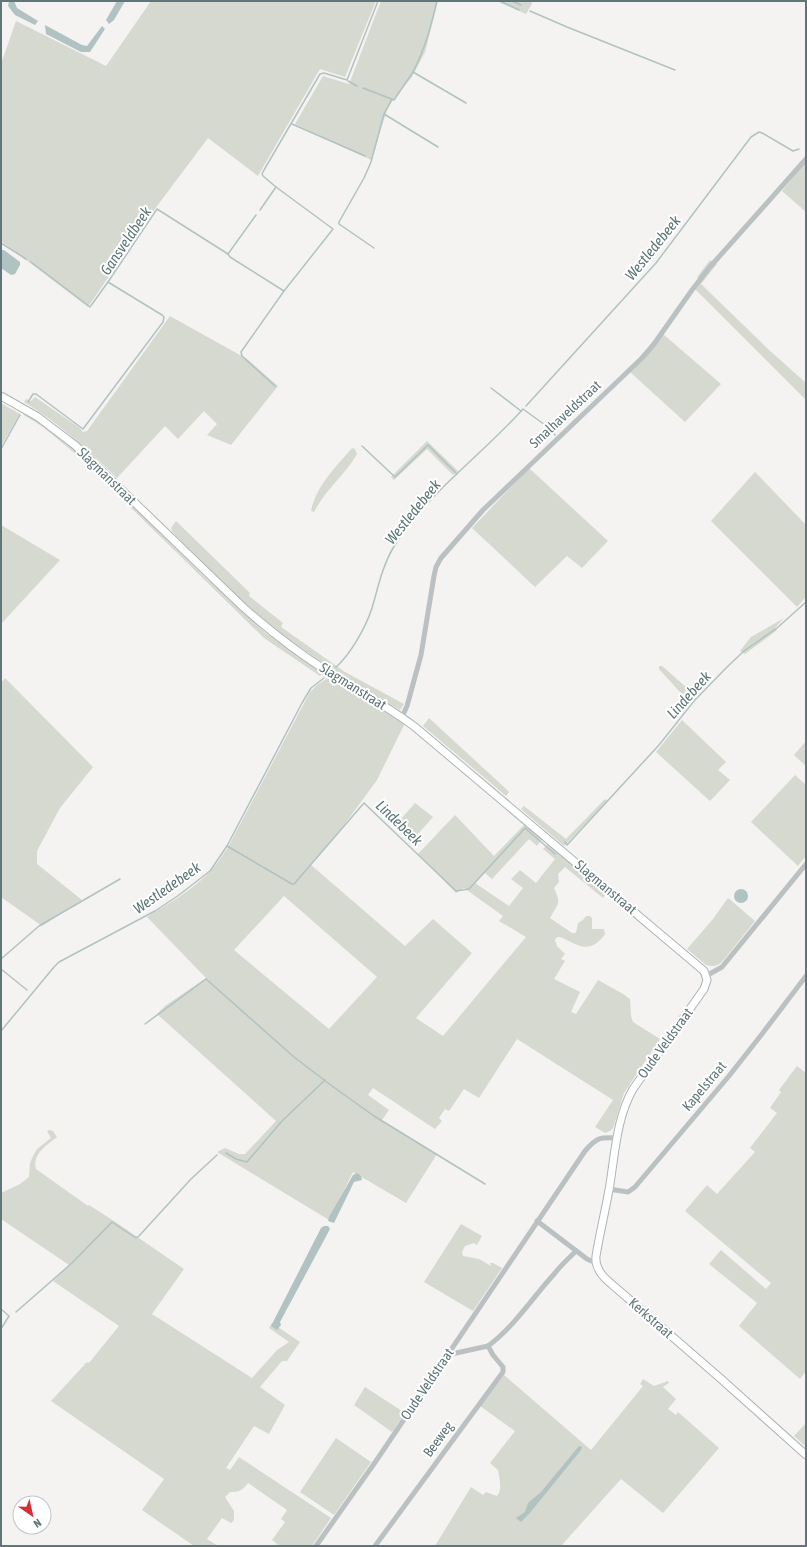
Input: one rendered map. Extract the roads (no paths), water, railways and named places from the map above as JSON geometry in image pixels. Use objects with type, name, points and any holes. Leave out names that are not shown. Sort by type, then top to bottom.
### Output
[{"type":"main road","name":"Slagmanstraat","points":[[1,396],[38,417],[76,446],[243,607],[267,627],[326,670],[402,717],[700,967],[706,976]]},
{"type":"main road","name":"Oude Veldstraat","points":[[618,1138],[621,1116],[626,1100],[704,989],[706,984],[706,976]]},
{"type":"main road","points":[[596,1263],[596,1256],[618,1138]]},
{"type":"main road","name":"Kerkstraat","points":[[596,1263],[600,1273],[608,1282],[720,1378],[806,1455]]},
{"type":"street","name":"Smalhaveldstraat","points":[[402,717],[407,706],[421,655],[434,576],[440,558],[488,504],[642,358],[710,268],[806,159]]},
{"type":"street","points":[[706,976],[722,967],[806,864]]},
{"type":"street","name":"Kapelstraat","points":[[609,1189],[628,1192],[635,1187],[734,1070],[806,976]]},
{"type":"street","name":"Oude Veldstraat","points":[[316,1546],[376,1461],[537,1221],[594,1141],[603,1137],[618,1138]]},
{"type":"street","points":[[537,1221],[587,1259],[596,1263]]},
{"type":"street","points":[[447,1355],[488,1346],[516,1318],[576,1250]]},
{"type":"street","name":"Beeweg","points":[[375,1546],[503,1372],[503,1367],[488,1346]]},
{"type":"waterway","name":"Gansveldbeek","points":[[260,210],[276,187],[263,176],[262,174],[264,170],[320,74],[324,73],[347,80],[378,1]]},
{"type":"waterway","points":[[413,72],[421,55],[437,1]]},
{"type":"waterway","name":"Gansveldbeek","points":[[500,1],[519,10]]},
{"type":"waterway","points":[[512,1],[521,5]]},
{"type":"waterway","points":[[530,11],[675,70]]},
{"type":"waterway","points":[[363,88],[394,100],[413,72],[466,103]]},
{"type":"waterway","points":[[348,81],[357,86]]},
{"type":"waterway","points":[[392,99],[384,114],[438,147]]},
{"type":"waterway","points":[[374,248],[339,224],[339,222],[364,178],[371,162],[384,114]]},
{"type":"waterway","points":[[292,124],[365,156]]},
{"type":"waterway","name":"Westledebeek","points":[[526,406],[656,263],[751,137],[759,132],[793,151],[799,149]]},
{"type":"waterway","points":[[275,386],[242,356],[241,352],[284,291],[333,229],[276,187]]},
{"type":"waterway","name":"Gansveldbeek","points":[[28,402],[33,394],[36,394],[83,429],[163,322],[164,317],[162,315],[108,282],[157,209],[228,254],[256,215]]},
{"type":"waterway","points":[[1,243],[26,259]]},
{"type":"waterway","points":[[228,254],[230,257],[284,291]]},
{"type":"waterway","points":[[31,262],[90,307],[108,282]]},
{"type":"waterway","points":[[491,388],[521,411]]},
{"type":"waterway","name":"Westledebeek","points":[[336,667],[352,648],[366,624],[389,555],[406,528],[421,510],[523,409],[552,430],[555,435]]},
{"type":"waterway","name":"Gansveldbeek","points":[[1,449],[20,415]]},
{"type":"waterway","points":[[362,446],[395,477],[428,445],[457,474]]},
{"type":"waterway","name":"Lindebeek","points":[[565,842],[567,845],[659,745],[694,701],[727,667],[744,651],[777,628],[806,602]]},
{"type":"waterway","name":"Westledebeek","points":[[1,1031],[59,962],[155,911],[210,871],[227,846],[302,703],[311,688],[324,678]]},
{"type":"waterway","name":"Lindebeek","points":[[227,846],[294,884],[364,803],[456,891],[469,889],[525,828],[555,854]]},
{"type":"waterway","points":[[1,959],[39,926],[120,879]]},
{"type":"waterway","name":"Gansveldbeek","points":[[1,969],[27,990]]},
{"type":"waterway","points":[[145,1024],[206,979],[294,1057],[332,1086],[374,1116],[485,1184]]},
{"type":"waterway","points":[[226,1153],[236,1159],[247,1162],[282,1121],[325,1080]]},
{"type":"waterway","points":[[16,1312],[72,1263],[112,1222],[136,1238],[139,1236],[191,1179],[217,1155]]},
{"type":"waterway","points":[[1,1309],[9,1316],[1,1329]]}]
